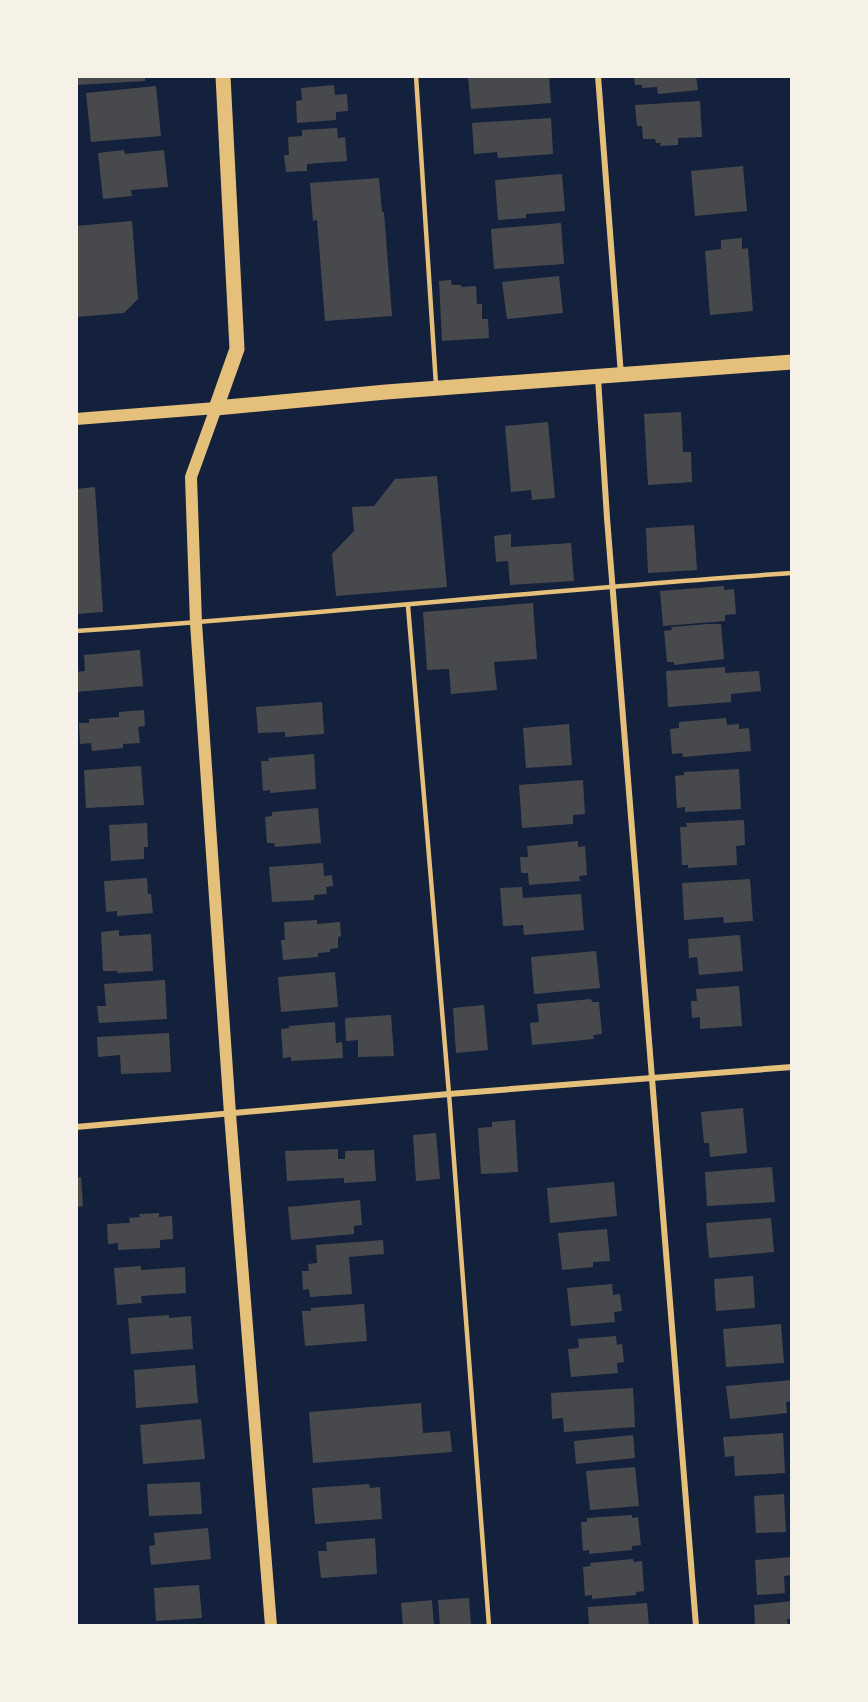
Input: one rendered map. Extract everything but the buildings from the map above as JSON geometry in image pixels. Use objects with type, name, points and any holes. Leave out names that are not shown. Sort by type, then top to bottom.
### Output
[{"type":"main road","points":[[223,76],[237,349],[190,477],[196,623],[230,1114],[271,1626]]},
{"type":"main road","points":[[76,419],[792,362]]},
{"type":"street","points":[[598,76],[621,376]]},
{"type":"street","points":[[598,377],[607,518],[696,1626]]},
{"type":"street","points":[[76,1127],[792,1067]]},
{"type":"lane","points":[[416,76],[436,389]]},
{"type":"lane","points":[[76,631],[408,606],[614,586],[792,573]]},
{"type":"lane","points":[[408,606],[449,1094],[489,1626]]}]
